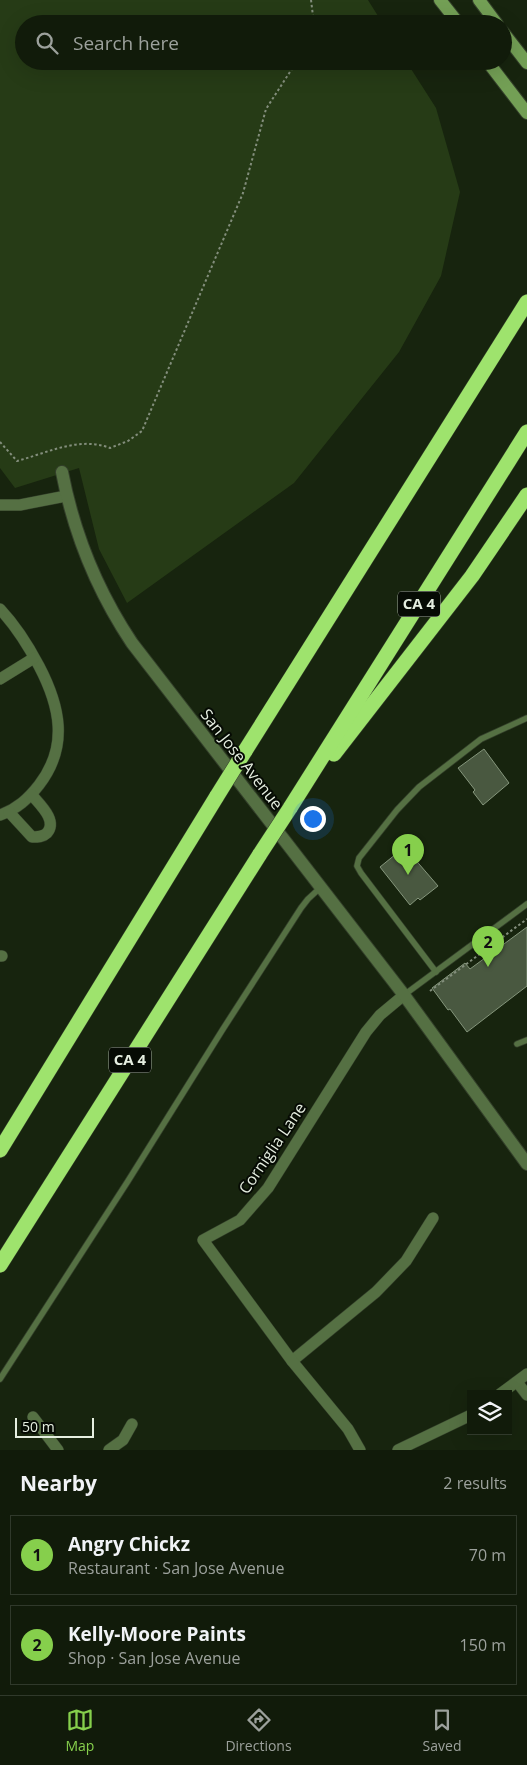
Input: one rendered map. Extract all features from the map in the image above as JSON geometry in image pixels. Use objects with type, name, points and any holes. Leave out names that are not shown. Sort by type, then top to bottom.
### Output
[{"type":"highway","points":[[0,1150],[217,796],[527,302]]},
{"type":"highway","name":"CA 4","points":[[0,1265],[527,432]]},
{"type":"highway","points":[[311,775],[331,758],[389,685],[472,576],[527,495]]},
{"type":"main road","points":[[440,0],[452,15]]},
{"type":"main road","points":[[479,0],[490,15]]},
{"type":"main road","points":[[512,44],[527,63]]},
{"type":"main road","points":[[494,70],[527,113]]},
{"type":"street","name":"San Jose Avenue","points":[[62,472],[66,496],[85,554],[103,594],[132,644],[404,995],[525,1157]]},
{"type":"street","points":[[0,505],[20,505],[66,496]]},
{"type":"street","points":[[0,609],[14,624],[34,658],[50,687],[56,707],[59,725],[58,740],[54,759],[48,774],[32,795],[5,813],[32,837],[39,838],[49,830],[51,823],[47,814],[32,795]]},
{"type":"street","points":[[0,679],[34,658]]},
{"type":"street","name":"Corniglia Lane","points":[[360,1450],[348,1430],[292,1361],[203,1240],[240,1220],[268,1188],[366,1032],[380,1015],[404,995]]},
{"type":"street","points":[[292,1361],[376,1292],[406,1261],[433,1218]]},
{"type":"street","points":[[506,1390],[527,1374]]},
{"type":"street","points":[[517,1382],[527,1395]]},
{"type":"street","points":[[33,1416],[58,1450]]},
{"type":"street","points":[[398,1450],[467,1417]]},
{"type":"street","points":[[109,1450],[123,1440],[132,1424]]},
{"type":"lane","points":[[436,972],[361,873],[357,866],[359,858],[398,810],[420,787],[481,740],[527,718]]},
{"type":"lane","points":[[0,1379],[128,1181],[300,908],[320,888]]},
{"type":"lane","points":[[404,995],[527,904]]},
{"type":"lane","points":[[517,1044],[527,1040]]},
{"type":"path","points":[[312,0],[313,15]]},
{"type":"path","points":[[0,442],[17,461],[71,445],[102,445],[110,448],[128,441],[142,431],[243,192],[266,109],[290,70]]},
{"type":"path","points":[[430,991],[527,919]]},
{"type":"green space","points":[[0,0],[368,0],[377,15],[15,15],[15,70],[412,70],[436,108],[460,192],[441,276],[399,352],[294,483],[127,603],[99,549],[79,468],[15,488],[0,468]]},
{"type":"building","points":[[484,749],[509,783],[483,805],[473,792],[475,790],[458,768]]},
{"type":"building","points":[[407,845],[415,855],[413,857],[438,886],[410,905],[380,867]]},
{"type":"building","points":[[527,927],[527,986],[467,1032],[432,988],[465,963],[470,969]]},
{"type":"place","name":"Angry Chickz","points":[[408,875]]},
{"type":"place","name":"Kelly-Moore Paints","points":[[488,967]]}]
